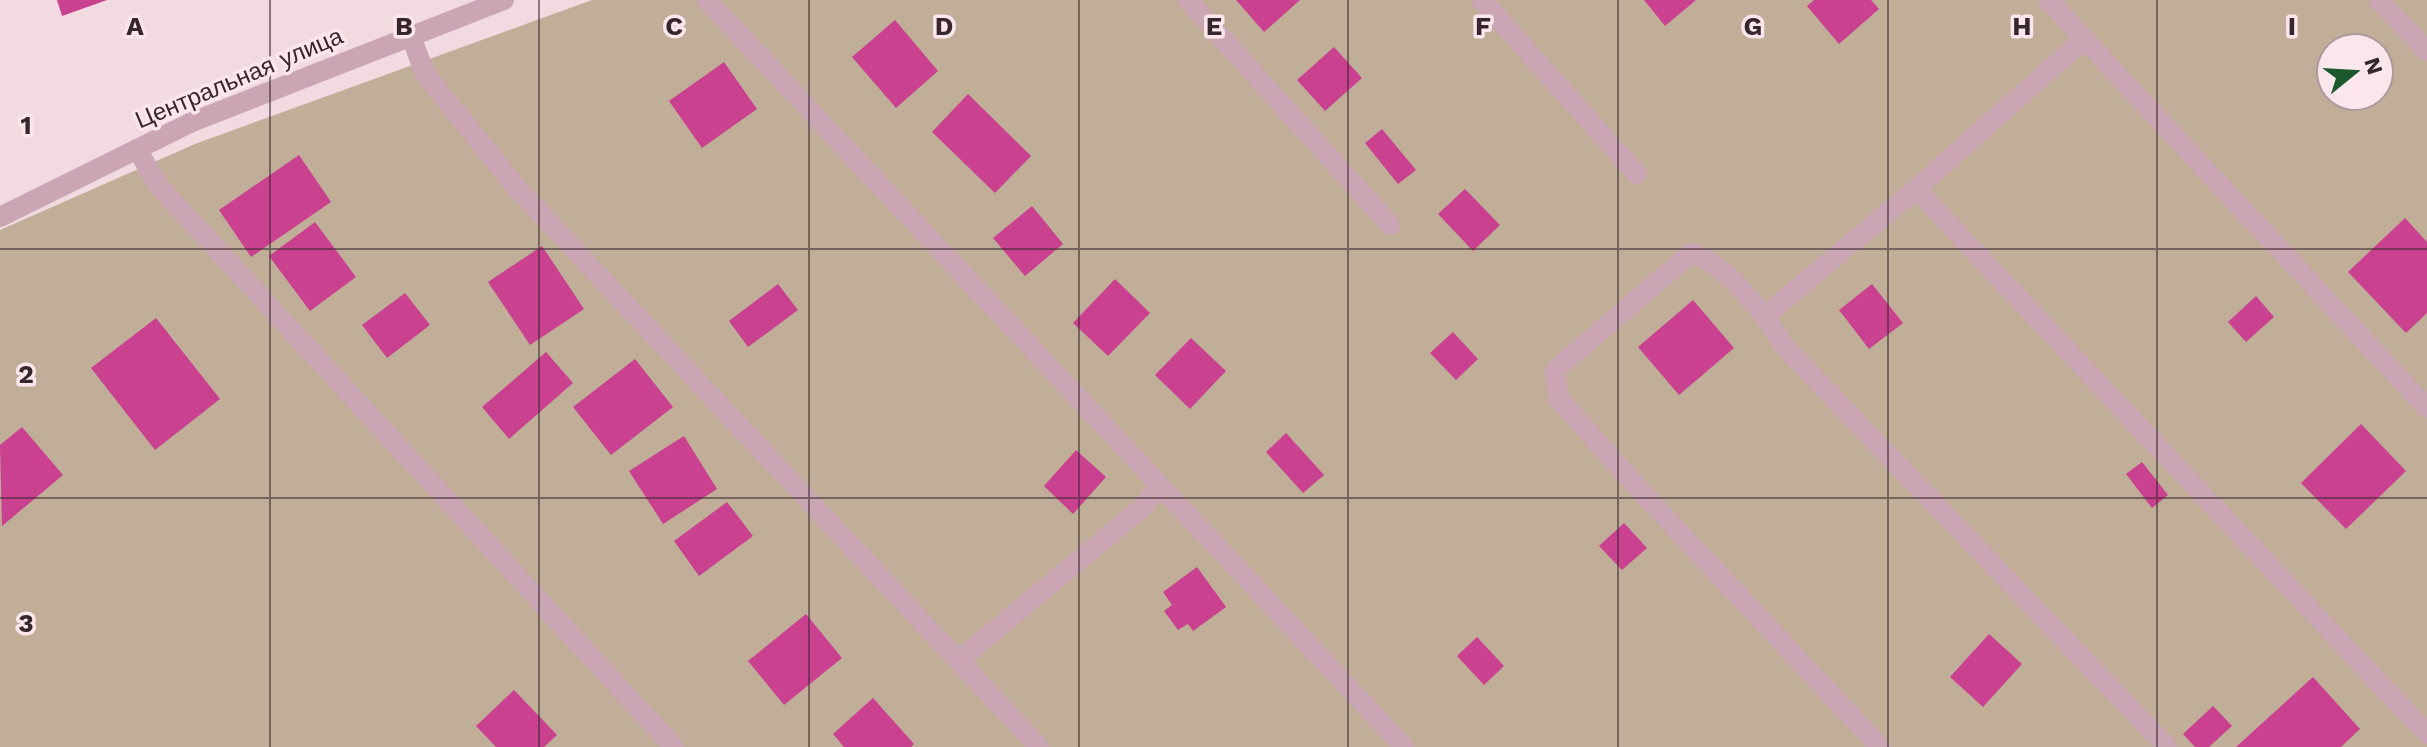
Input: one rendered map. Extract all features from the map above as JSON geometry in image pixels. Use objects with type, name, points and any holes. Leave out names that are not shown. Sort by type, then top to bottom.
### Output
[{"type":"street","name":"Центральная улица","points":[[0,217],[192,122],[504,0]]},
{"type":"street","points":[[707,0],[1404,747]]},
{"type":"street","points":[[1188,0],[1390,225]]},
{"type":"street","points":[[1482,0],[1637,174]]},
{"type":"street","points":[[2048,0],[2427,408]]},
{"type":"street","points":[[2379,0],[2427,51]]},
{"type":"street","points":[[411,36],[425,74],[516,187],[1039,747]]},
{"type":"street","points":[[1766,315],[1916,189],[2084,39]]},
{"type":"street","points":[[137,149],[158,185],[674,747]]},
{"type":"street","points":[[1916,189],[2427,734]]},
{"type":"street","points":[[1880,747],[1558,398],[1555,370],[1691,253],[1706,258],[1766,315],[1784,346],[2167,747]]},
{"type":"street","points":[[959,660],[1144,506],[1159,485]]},
{"type":"shaded area","points":[[592,0],[2427,0],[2427,747],[0,747],[0,230],[195,144]]},
{"type":"building","points":[[57,0],[107,0],[62,16]]},
{"type":"building","points":[[1236,0],[1300,0],[1264,32]]},
{"type":"building","points":[[1644,0],[1696,0],[1665,26]]},
{"type":"building","points":[[1814,0],[1871,0],[1879,9],[1839,44],[1807,6]]},
{"type":"building","points":[[895,20],[938,71],[896,108],[852,57]]},
{"type":"building","points":[[1334,47],[1362,78],[1325,111],[1297,80]]},
{"type":"building","points":[[724,62],[757,109],[702,148],[669,101]]},
{"type":"building","points":[[968,94],[1031,156],[995,193],[932,132]]},
{"type":"building","points":[[1382,129],[1416,170],[1398,184],[1365,143]]},
{"type":"building","points":[[299,155],[331,202],[251,257],[219,210]]},
{"type":"building","points":[[1465,189],[1500,225],[1473,251],[1438,214]]},
{"type":"building","points":[[1032,206],[1063,244],[1025,276],[993,238]]},
{"type":"building","points":[[2405,218],[2427,242],[2427,313],[2406,333],[2348,272]]},
{"type":"building","points":[[315,222],[356,277],[310,311],[269,256]]},
{"type":"building","points":[[542,246],[584,309],[530,345],[488,282]]},
{"type":"building","points":[[1115,279],[1150,313],[1108,356],[1073,323]]},
{"type":"building","points":[[778,284],[798,310],[748,347],[729,321]]},
{"type":"building","points":[[1872,284],[1903,323],[1869,349],[1839,310]]},
{"type":"building","points":[[405,293],[430,325],[387,358],[362,325]]},
{"type":"building","points":[[2256,296],[2274,317],[2246,342],[2228,322]]},
{"type":"building","points":[[1693,300],[1734,348],[1679,395],[1638,347]]},
{"type":"building","points":[[156,318],[220,399],[155,450],[91,368]]},
{"type":"building","points":[[1453,332],[1478,359],[1456,380],[1430,353]]},
{"type":"building","points":[[1191,338],[1226,371],[1190,409],[1155,375]]},
{"type":"building","points":[[546,352],[573,383],[509,439],[482,407]]},
{"type":"building","points":[[635,359],[673,407],[611,455],[573,407]]},
{"type":"building","points":[[2361,424],[2406,471],[2346,529],[2301,483]]},
{"type":"building","points":[[22,427],[63,475],[2,526],[0,445]]},
{"type":"building","points":[[1286,433],[1324,475],[1303,493],[1266,452]]},
{"type":"building","points":[[684,436],[717,489],[663,524],[629,471]]},
{"type":"building","points":[[1076,450],[1106,477],[1073,514],[1044,486]]},
{"type":"building","points":[[2142,462],[2168,495],[2152,508],[2126,474]]},
{"type":"building","points":[[727,502],[753,536],[699,576],[674,541]]},
{"type":"building","points":[[1624,523],[1647,548],[1622,570],[1599,546]]},
{"type":"building","points":[[1197,567],[1226,607],[1193,631],[1188,624],[1178,630],[1164,611],[1172,605],[1163,592]]},
{"type":"building","points":[[806,614],[842,658],[784,705],[748,661]]},
{"type":"building","points":[[1989,634],[2022,664],[1983,707],[1950,677]]},
{"type":"building","points":[[1477,637],[1504,666],[1484,685],[1457,656]]},
{"type":"building","points":[[2313,677],[2360,729],[2341,747],[2236,747]]},
{"type":"building","points":[[514,690],[557,735],[544,747],[496,747],[476,726]]},
{"type":"building","points":[[873,698],[914,744],[911,747],[844,747],[833,734]]},
{"type":"building","points":[[2213,706],[2232,726],[2209,747],[2195,747],[2183,734]]}]
